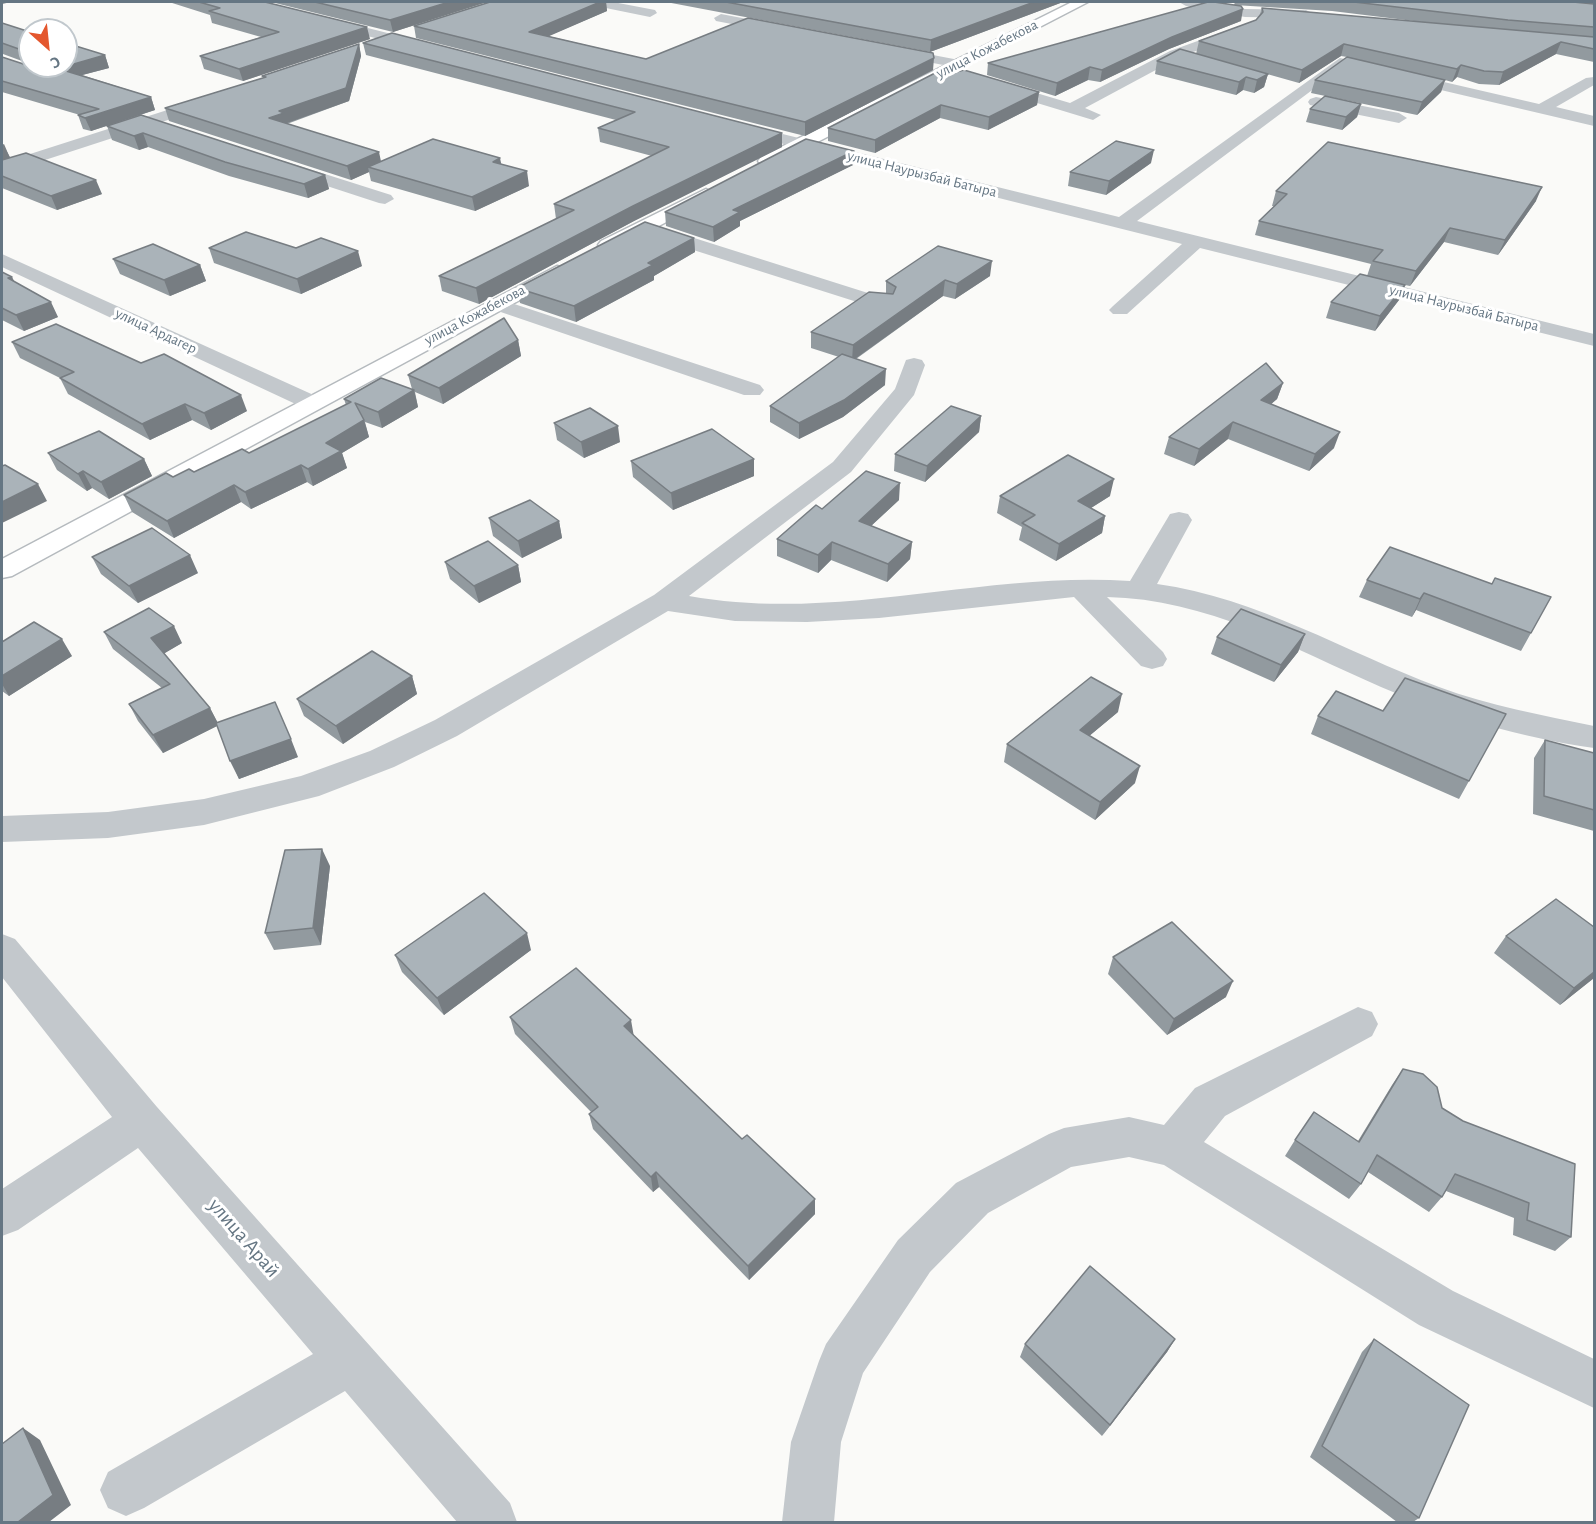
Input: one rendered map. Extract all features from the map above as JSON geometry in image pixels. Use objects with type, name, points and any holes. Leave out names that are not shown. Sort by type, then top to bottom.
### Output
[{"type":"main road","name":"улица Кожабекова","points":[[748,171],[801,144],[963,73],[1077,2]]},
{"type":"main road","name":"улица Кожабекова","points":[[2,570],[310,402],[727,183]]},
{"type":"street","points":[[251,2],[442,51]]},
{"type":"street","points":[[596,2],[651,12]]},
{"type":"street","points":[[1186,2],[1245,13],[1323,16]]},
{"type":"street","points":[[1071,109],[1175,54],[1247,27],[1251,22],[1245,13]]},
{"type":"street","points":[[721,18],[800,33]]},
{"type":"street","points":[[373,47],[417,32]]},
{"type":"street","points":[[879,48],[1102,118]]},
{"type":"street","points":[[1175,54],[1198,60]]},
{"type":"street","points":[[1121,224],[1295,93],[1340,62],[1594,121]]},
{"type":"street","points":[[1541,109],[1591,81]]},
{"type":"street","points":[[1278,83],[1295,93],[1399,118]]},
{"type":"street","points":[[2,169],[227,95]]},
{"type":"street","points":[[149,122],[171,129]]},
{"type":"street","name":"улица Наурызбай Батыра","points":[[720,123],[1594,340]]},
{"type":"street","points":[[273,162],[385,199]]},
{"type":"street","points":[[642,227],[883,304]]},
{"type":"street","points":[[1120,310],[1195,242]]},
{"type":"street","name":"улица Ардагер","points":[[2,260],[310,402]]},
{"type":"street","points":[[496,304],[752,390]]},
{"type":"street","points":[[2,830],[108,825],[204,812],[307,787],[382,759],[446,728],[664,602],[842,467],[906,390],[914,365]]},
{"type":"street","points":[[1139,590],[1179,520]]},
{"type":"street","points":[[664,602],[703,610],[778,614],[897,607],[1023,592],[1082,589],[1139,590],[1193,600],[1252,619],[1427,694],[1497,718],[1594,737]]},
{"type":"street","points":[[1082,589],[1152,659]]},
{"type":"street","name":"улица Арай","points":[[2,950],[142,1121],[491,1522]]},
{"type":"street","points":[[1173,1146],[1210,1102],[1358,1024]]},
{"type":"street","points":[[2,1214],[142,1121]]},
{"type":"street","points":[[808,1522],[816,1442],[843,1361],[914,1256],[972,1198],[1064,1148],[1129,1137],[1173,1146],[1436,1308],[1594,1384]]},
{"type":"street","points":[[126,1490],[351,1360]]},
{"type":"building","points":[[199,2],[265,2],[367,27],[239,69],[200,56],[279,32],[209,11],[220,8]]},
{"type":"building","points":[[315,2],[449,2],[390,20]]},
{"type":"building","points":[[490,2],[600,2],[529,32],[646,59],[748,18],[933,53],[934,58],[805,122],[414,26]]},
{"type":"building","points":[[726,2],[1034,2],[931,40]]},
{"type":"building","points":[[1208,2],[1241,6],[1243,9],[1172,37],[1102,70],[1090,67],[1057,83],[988,63]]},
{"type":"building","points":[[1354,2],[1573,2],[1594,4],[1594,27],[1508,20]]},
{"type":"building","points":[[1262,8],[1594,37],[1594,49],[1561,42],[1503,72],[1484,71],[1461,65],[1457,69],[1344,44],[1302,70],[1199,41],[1256,20],[1263,12]]},
{"type":"building","points":[[2,23],[18,28],[18,49],[2,43]]},
{"type":"building","points":[[392,33],[782,133],[633,206],[476,288],[439,276],[574,210],[554,204],[669,147],[598,128],[635,112],[363,43]]},
{"type":"building","points":[[359,44],[346,88],[279,111],[284,113],[269,118],[379,152],[347,166],[165,108],[266,77],[262,76]]},
{"type":"building","points":[[78,47],[105,55],[78,63]]},
{"type":"building","points":[[1180,49],[1268,74],[1257,80],[1246,77],[1239,82],[1157,61]]},
{"type":"building","points":[[2,57],[18,62],[18,78],[78,78],[78,75],[151,97],[85,118],[78,115],[99,109],[2,81]]},
{"type":"building","points":[[1347,57],[1445,80],[1422,102],[1315,80]]},
{"type":"building","points":[[964,70],[1039,92],[989,117],[941,105],[875,140],[828,128],[939,71],[940,76]]},
{"type":"building","points":[[1325,96],[1361,104],[1346,117],[1310,109]]},
{"type":"building","points":[[141,115],[325,175],[304,184],[225,162],[143,133],[134,136],[107,126]]},
{"type":"building","points":[[433,139],[500,158],[493,162],[527,171],[472,197],[368,167]]},
{"type":"building","points":[[806,139],[854,151],[733,210],[740,212],[713,227],[665,212]]},
{"type":"building","points":[[1116,141],[1154,150],[1109,181],[1070,172]]},
{"type":"building","points":[[1328,142],[1542,187],[1505,240],[1450,228],[1416,271],[1373,261],[1383,250],[1259,221],[1287,194],[1276,191]]},
{"type":"building","points":[[26,153],[96,180],[51,196],[2,176],[2,160]]},
{"type":"building","points":[[645,222],[694,238],[648,263],[653,265],[574,306],[517,288]]},
{"type":"building","points":[[246,232],[296,248],[321,238],[358,251],[297,279],[209,248]]},
{"type":"building","points":[[153,244],[200,265],[164,280],[113,259]]},
{"type":"building","points":[[938,246],[992,261],[957,284],[945,280],[853,345],[811,332],[869,292],[893,294],[896,287],[886,281]]},
{"type":"building","points":[[2,272],[12,277],[8,278],[51,302],[16,315],[2,308]]},
{"type":"building","points":[[1360,274],[1405,285],[1380,316],[1331,302]]},
{"type":"building","points":[[504,318],[518,340],[439,388],[408,375]]},
{"type":"building","points":[[56,324],[141,363],[164,354],[241,395],[204,413],[185,404],[142,424],[60,378],[74,372],[12,342]]},
{"type":"building","points":[[842,354],[886,369],[844,400],[799,423],[770,406]]},
{"type":"building","points":[[1266,363],[1283,383],[1261,400],[1340,432],[1315,454],[1233,422],[1199,449],[1169,437]]},
{"type":"building","points":[[381,378],[414,390],[378,412],[355,403],[364,420],[326,443],[341,451],[308,469],[301,465],[245,492],[234,485],[167,521],[124,495],[166,473],[173,477],[189,469],[194,472],[242,449],[249,453],[351,402],[344,399]]},
{"type":"building","points":[[951,406],[981,416],[927,466],[895,454]]},
{"type":"building","points":[[590,408],[618,426],[581,442],[554,423]]},
{"type":"building","points":[[712,429],[754,459],[671,493],[631,461]]},
{"type":"building","points":[[99,431],[144,459],[101,482],[83,471],[78,474],[48,453]]},
{"type":"building","points":[[1068,455],[1114,479],[1078,501],[1105,516],[1059,544],[1022,523],[1035,515],[1000,496]]},
{"type":"building","points":[[5,465],[38,484],[2,502],[2,466]]},
{"type":"building","points":[[866,471],[900,483],[859,521],[912,542],[888,564],[832,542],[818,555],[777,539],[816,505],[822,509]]},
{"type":"building","points":[[530,500],[559,521],[518,541],[489,518]]},
{"type":"building","points":[[152,528],[190,555],[129,586],[92,557]]},
{"type":"building","points":[[488,541],[518,565],[474,586],[445,562]]},
{"type":"building","points":[[1390,547],[1492,584],[1495,578],[1551,597],[1531,633],[1424,593],[1420,599],[1367,580]]},
{"type":"building","points":[[149,608],[174,626],[151,638],[210,708],[153,735],[129,704],[170,684],[104,632]]},
{"type":"building","points":[[1241,609],[1305,634],[1281,665],[1217,637]]},
{"type":"building","points":[[34,622],[62,639],[2,676],[2,642]]},
{"type":"building","points":[[372,651],[412,676],[336,726],[297,699]]},
{"type":"building","points":[[1091,677],[1122,694],[1080,730],[1140,766],[1100,802],[1007,744]]},
{"type":"building","points":[[1405,678],[1506,714],[1469,781],[1318,716],[1336,691],[1383,711]]},
{"type":"building","points":[[275,702],[291,739],[230,761],[216,723]]},
{"type":"building","points":[[1545,740],[1594,753],[1594,810],[1544,796]]},
{"type":"building","points":[[322,849],[313,928],[265,933],[285,850]]},
{"type":"building","points":[[484,893],[527,933],[437,998],[395,955]]},
{"type":"building","points":[[1556,899],[1594,927],[1594,972],[1574,988],[1506,936]]},
{"type":"building","points":[[1172,922],[1233,981],[1174,1019],[1113,957]]},
{"type":"building","points":[[576,968],[631,1020],[624,1026],[742,1139],[747,1135],[815,1199],[748,1266],[656,1172],[651,1177],[589,1114],[598,1107],[510,1017]]},
{"type":"building","points":[[1403,1069],[1423,1074],[1437,1087],[1442,1108],[1463,1121],[1575,1164],[1571,1237],[1527,1220],[1529,1203],[1455,1174],[1442,1197],[1377,1155],[1361,1184],[1295,1140],[1314,1112],[1359,1142]]},
{"type":"building","points":[[1090,1266],[1175,1339],[1110,1425],[1025,1344]]},
{"type":"building","points":[[1374,1339],[1469,1405],[1419,1518],[1322,1446]]},
{"type":"building","points":[[23,1428],[53,1495],[18,1522],[2,1522],[2,1444]]}]
